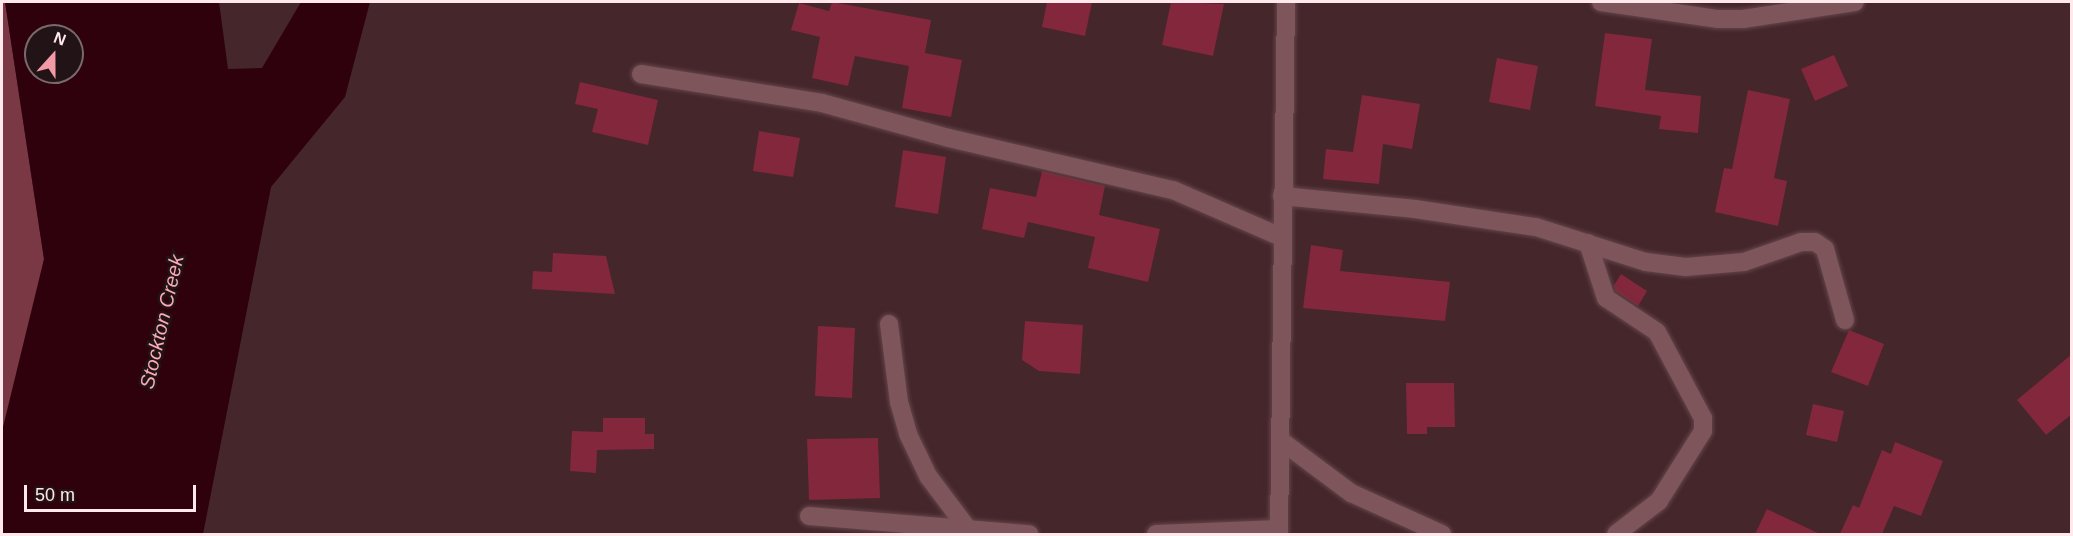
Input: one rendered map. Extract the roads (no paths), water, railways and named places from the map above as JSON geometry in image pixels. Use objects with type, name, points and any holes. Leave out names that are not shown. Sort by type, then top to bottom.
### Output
[{"type":"street","points":[[1156,534],[1279,532],[1281,237],[1286,2]]},
{"type":"street","points":[[1601,2],[1717,19],[1743,19],[1855,2]]},
{"type":"street","points":[[641,74],[822,103],[950,138],[1173,190],[1281,237]]},
{"type":"street","points":[[1282,196],[1476,217],[1536,227],[1646,262],[1686,267],[1744,262],[1801,242],[1815,242],[1825,249],[1845,320]]},
{"type":"street","points":[[1588,243],[1606,298],[1657,332],[1702,418],[1703,431],[1659,501],[1616,534]]},
{"type":"street","points":[[889,324],[899,402],[908,434],[928,476],[968,529]]},
{"type":"street","points":[[1280,440],[1351,493],[1442,534]]},
{"type":"street","points":[[809,516],[1029,534]]},
{"type":"water","name":"Stockton Creek","points":[[5,2],[219,2],[228,69],[262,68],[301,2],[370,2],[345,97],[271,187],[203,534],[2,534],[2,431],[44,259]]}]
